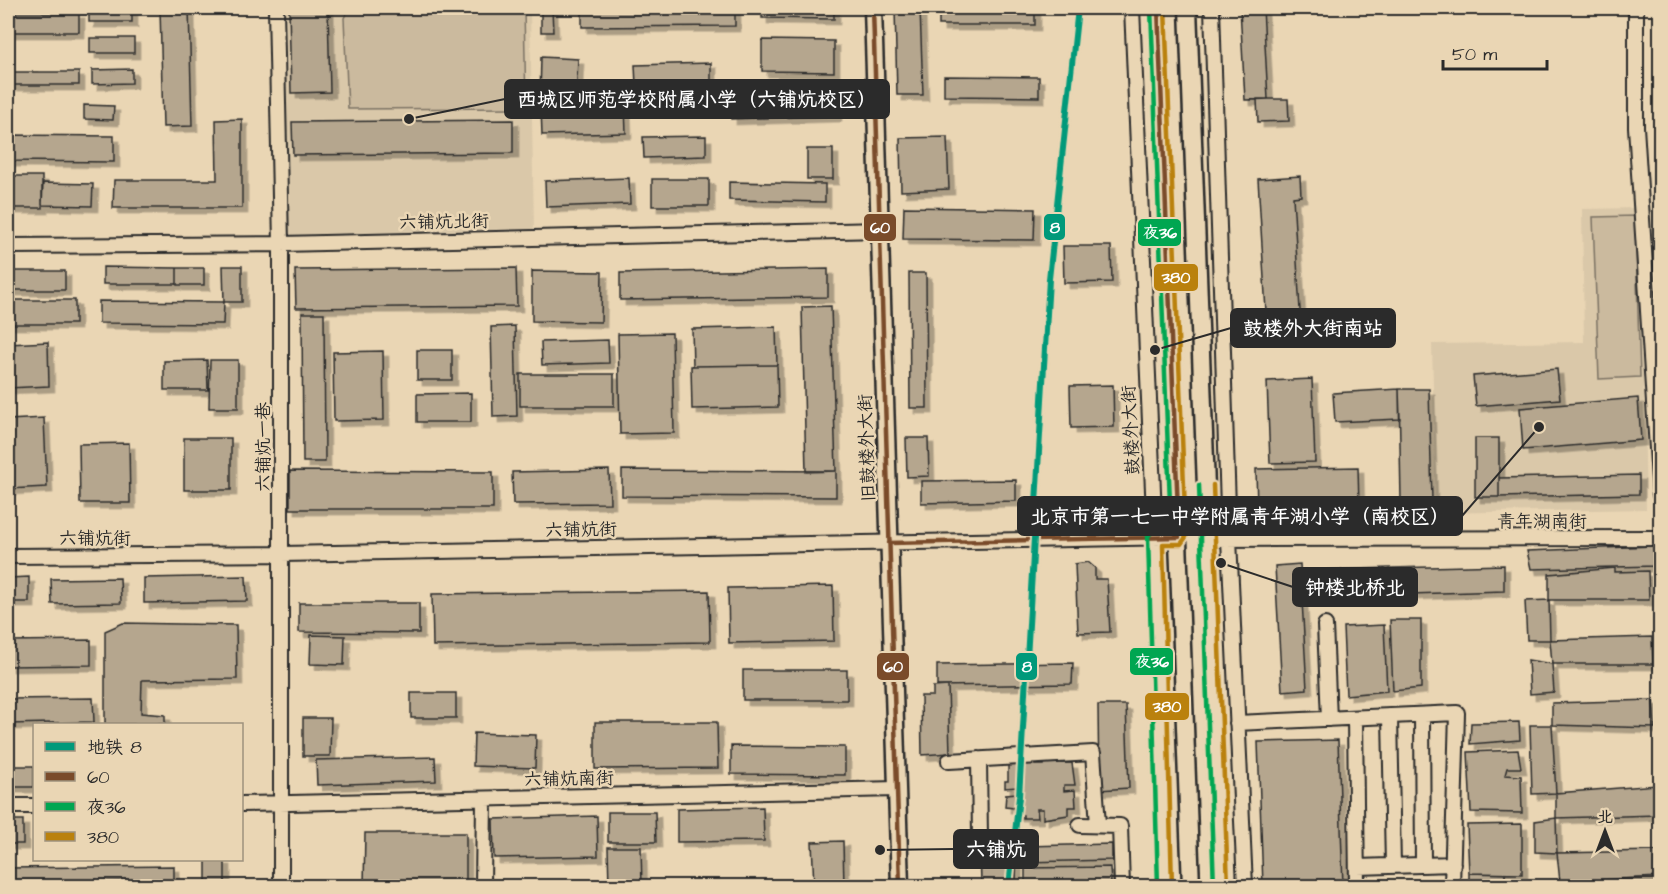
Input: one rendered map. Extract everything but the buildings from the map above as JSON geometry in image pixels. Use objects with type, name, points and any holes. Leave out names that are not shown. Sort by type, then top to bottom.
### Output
[{"type":"main road","name":"旧鼓楼外大街","points":[[873,8],[900,886]]},
{"type":"main road","points":[[1158,8],[1191,886]]},
{"type":"main road","points":[[1188,8],[1221,886]]},
{"type":"street","name":"六铺炕一巷","points":[[276,8],[281,244],[281,886]]},
{"type":"street","name":"鼓楼外大街","points":[[1132,8],[1155,537],[1165,886]]},
{"type":"street","points":[[1212,8],[1229,539],[1245,886]]},
{"type":"street","points":[[1636,8],[1636,127],[1660,495]]},
{"type":"street","name":"六铺炕北街","points":[[8,246],[281,244],[881,230]]},
{"type":"street","name":"六铺炕街","points":[[8,556],[282,554],[1179,537]]},
{"type":"street","name":"青年湖南街","points":[[1208,539],[1660,538]]},
{"type":"street","points":[[1325,625],[1329,719]]},
{"type":"street","points":[[1237,723],[1457,713],[1452,886]]},
{"type":"street","points":[[1422,715],[1423,865]]},
{"type":"street","points":[[1390,716],[1393,866]]},
{"type":"street","points":[[1355,718],[1357,886]]},
{"type":"street","points":[[949,761],[1093,753],[1098,825]]},
{"type":"street","points":[[979,759],[981,838]]},
{"type":"street","name":"六铺炕南街","points":[[243,804],[897,789]]},
{"type":"street","points":[[483,886],[484,799]]},
{"type":"street","points":[[8,806],[33,806]]},
{"type":"street","points":[[1080,825],[1120,826],[1122,886]]},
{"type":"street","points":[[1357,867],[1453,864]]},
{"type":"shaded area","points":[[285,8],[530,8],[534,231],[289,235]]},
{"type":"shaded area","points":[[349,8],[524,8],[526,108],[348,109],[344,18]]},
{"type":"shaded area","points":[[1640,208],[1646,509],[1436,513],[1432,344],[1584,342],[1582,209]]},
{"type":"shaded area","points":[[1635,216],[1640,377],[1599,379],[1593,217]]},
{"type":"metro line","name":"8","points":[[1009,886],[1019,797],[1049,279],[1078,8]]},
{"type":"transit line","name":"60","points":[[873,8],[900,886]]},
{"type":"transit line","name":"夜36","points":[[1151,8],[1171,530],[1153,530],[1148,536],[1158,886]]},
{"type":"transit line","name":"60","points":[[889,543],[1179,537],[1158,8]]},
{"type":"transit line","name":"380","points":[[1165,8],[1186,537],[1181,544],[1163,544],[1172,886]]},
{"type":"transit line","name":"夜36","points":[[1199,485],[1214,886]]},
{"type":"transit line","name":"380","points":[[1213,485],[1228,886]]},
{"type":"place","name":"西城区师范学校附属小学（六铺炕校区）","points":[[409,119]]},
{"type":"place","name":"鼓楼外大街南站","points":[[1155,350]]},
{"type":"place","name":"北京市第一七一中学附属青年湖小学（南校区）","points":[[1539,427]]},
{"type":"place","name":"钟楼北桥北","points":[[1221,563]]},
{"type":"place","name":"六铺炕","points":[[880,850]]}]
